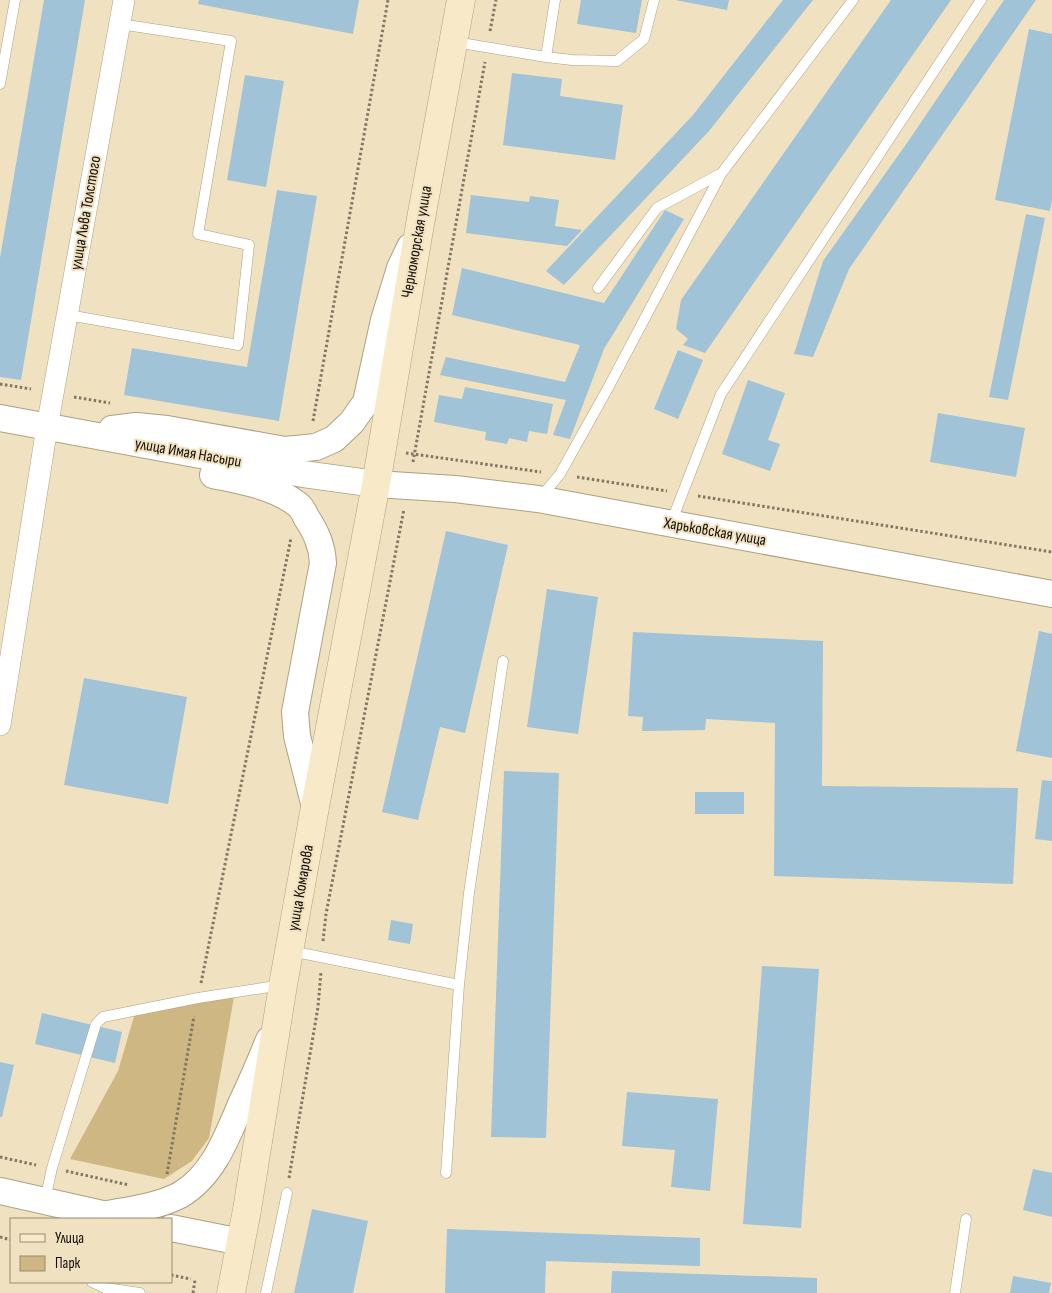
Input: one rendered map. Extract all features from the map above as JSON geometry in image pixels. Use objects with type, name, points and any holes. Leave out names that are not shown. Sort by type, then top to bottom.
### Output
[{"type":"main road","name":"Черноморская улица","points":[[376,484],[420,224],[455,42],[461,0]]},
{"type":"main road","name":"улица Комарова","points":[[231,1293],[283,985],[376,484]]},
{"type":"street","name":"улица Льва Толстого","points":[[0,725],[46,427],[68,315],[124,0]]},
{"type":"street","points":[[85,434],[136,426],[166,429],[285,450],[316,446],[334,438],[352,422],[366,402],[384,320],[400,268],[420,224]]},
{"type":"street","name":"улица Имая Насыри","points":[[0,418],[303,474],[376,484]]},
{"type":"street","points":[[85,434],[132,456],[248,483],[280,494],[300,507],[316,532],[322,549],[323,563],[295,712],[297,736],[315,807]]},
{"type":"street","name":"Харьковская улица","points":[[376,484],[455,489],[538,500],[1052,594]]},
{"type":"street","points":[[0,1191],[45,1200],[100,1216],[138,1208],[178,1196],[192,1188],[204,1176],[218,1154],[277,1024]]},
{"type":"street","points":[[172,1228],[240,1242]]},
{"type":"lane","points":[[0,84],[15,0]]},
{"type":"lane","points":[[546,56],[555,0]]},
{"type":"lane","points":[[455,42],[572,60],[617,61],[644,39],[654,0]]},
{"type":"lane","points":[[538,500],[560,474],[608,388],[721,174],[852,0]]},
{"type":"lane","points":[[670,524],[721,394],[981,0]]},
{"type":"lane","points":[[68,315],[238,345],[249,245],[198,234],[231,41],[120,24]]},
{"type":"lane","points":[[598,288],[657,208],[721,174]]},
{"type":"lane","points":[[446,1172],[458,985],[469,893],[503,660]]},
{"type":"lane","points":[[290,951],[458,985]]},
{"type":"lane","points":[[45,1200],[52,1168],[96,1024],[99,1020],[103,1017],[198,998],[283,985]]},
{"type":"lane","points":[[266,1293],[287,1193]]},
{"type":"lane","points":[[955,1293],[966,1219]]},
{"type":"lane","points":[[94,1283],[105,1288],[140,1293]]},
{"type":"path","points":[[312,429],[388,0]]},
{"type":"path","points":[[412,468],[496,0]]},
{"type":"path","points":[[405,453],[560,474],[1052,552]]},
{"type":"path","points":[[287,1193],[318,1007],[326,914],[405,504]]},
{"type":"path","points":[[166,1183],[198,998],[292,530]]},
{"type":"path","points":[[0,1157],[136,1186]]},
{"type":"path","points":[[172,1275],[193,1280],[192,1293]]},
{"type":"green space","points":[[234,997],[209,1138],[192,1161],[164,1179],[70,1159],[118,1071],[135,1013]]},
{"type":"building","points":[[44,0],[85,0],[21,380],[0,377],[0,258]]},
{"type":"building","points":[[199,0],[359,0],[353,34],[198,4]]},
{"type":"building","points":[[581,0],[642,0],[636,33],[577,24]]},
{"type":"building","points":[[675,0],[729,0],[727,10]]},
{"type":"building","points":[[783,0],[813,0],[709,131],[564,285],[546,271],[693,115]]},
{"type":"building","points":[[891,0],[951,0],[705,353],[683,345],[688,339],[676,329],[681,300]]},
{"type":"building","points":[[1004,0],[1036,0],[849,269],[813,357],[794,354],[823,261],[907,143]]},
{"type":"building","points":[[1029,29],[1052,34],[1052,200],[1050,211],[995,200]]},
{"type":"building","points":[[512,73],[562,79],[560,96],[623,105],[615,160],[503,145]]},
{"type":"building","points":[[245,75],[284,81],[266,187],[227,180]]},
{"type":"building","points":[[277,190],[317,196],[279,421],[124,395],[132,348],[247,367]]},
{"type":"building","points":[[471,195],[529,202],[530,196],[559,200],[555,226],[582,230],[567,246],[466,233]]},
{"type":"building","points":[[665,210],[684,219],[604,349],[570,439],[553,435],[566,400],[440,375],[446,357],[565,382],[580,345],[452,315],[462,268],[604,303]]},
{"type":"building","points":[[1026,214],[1045,218],[1008,400],[989,397]]},
{"type":"building","points":[[678,350],[703,360],[678,419],[654,409]]},
{"type":"building","points":[[748,380],[785,393],[768,440],[780,444],[770,471],[722,454]]},
{"type":"building","points":[[465,387],[553,404],[547,434],[529,431],[527,442],[509,438],[507,444],[485,440],[486,432],[434,422],[439,395],[462,399]]},
{"type":"building","points":[[938,413],[1025,428],[1016,477],[930,462]]},
{"type":"building","points":[[446,531],[508,545],[465,733],[440,727],[418,820],[382,812]]},
{"type":"building","points":[[547,589],[598,597],[578,734],[527,727]]},
{"type":"building","points":[[1039,631],[1052,634],[1052,758],[1016,751]]},
{"type":"building","points":[[633,632],[823,641],[822,786],[1018,788],[1013,884],[774,876],[775,723],[706,719],[705,730],[642,731],[643,717],[628,716]]},
{"type":"building","points":[[84,678],[187,697],[168,804],[64,785]]},
{"type":"building","points":[[504,771],[559,773],[546,1138],[491,1137]]},
{"type":"building","points":[[1042,780],[1052,781],[1052,841],[1035,839]]},
{"type":"building","points":[[695,792],[744,792],[744,814],[695,814]]},
{"type":"building","points":[[391,920],[413,924],[410,944],[388,940]]},
{"type":"building","points":[[762,966],[819,969],[801,1228],[743,1224]]},
{"type":"building","points":[[42,1013],[122,1032],[115,1063],[35,1044]]},
{"type":"building","points":[[0,1062],[14,1065],[2,1117],[0,1117]]},
{"type":"building","points":[[627,1092],[718,1099],[710,1191],[671,1187],[675,1150],[622,1146]]},
{"type":"building","points":[[1033,1169],[1052,1173],[1052,1217],[1023,1210]]},
{"type":"building","points":[[312,1209],[368,1221],[353,1293],[294,1293]]},
{"type":"building","points":[[447,1229],[700,1238],[700,1266],[546,1261],[545,1293],[445,1293]]},
{"type":"building","points":[[612,1271],[817,1278],[817,1293],[611,1293]]},
{"type":"building","points":[[1013,1276],[1051,1283],[1049,1293],[1010,1293]]}]
